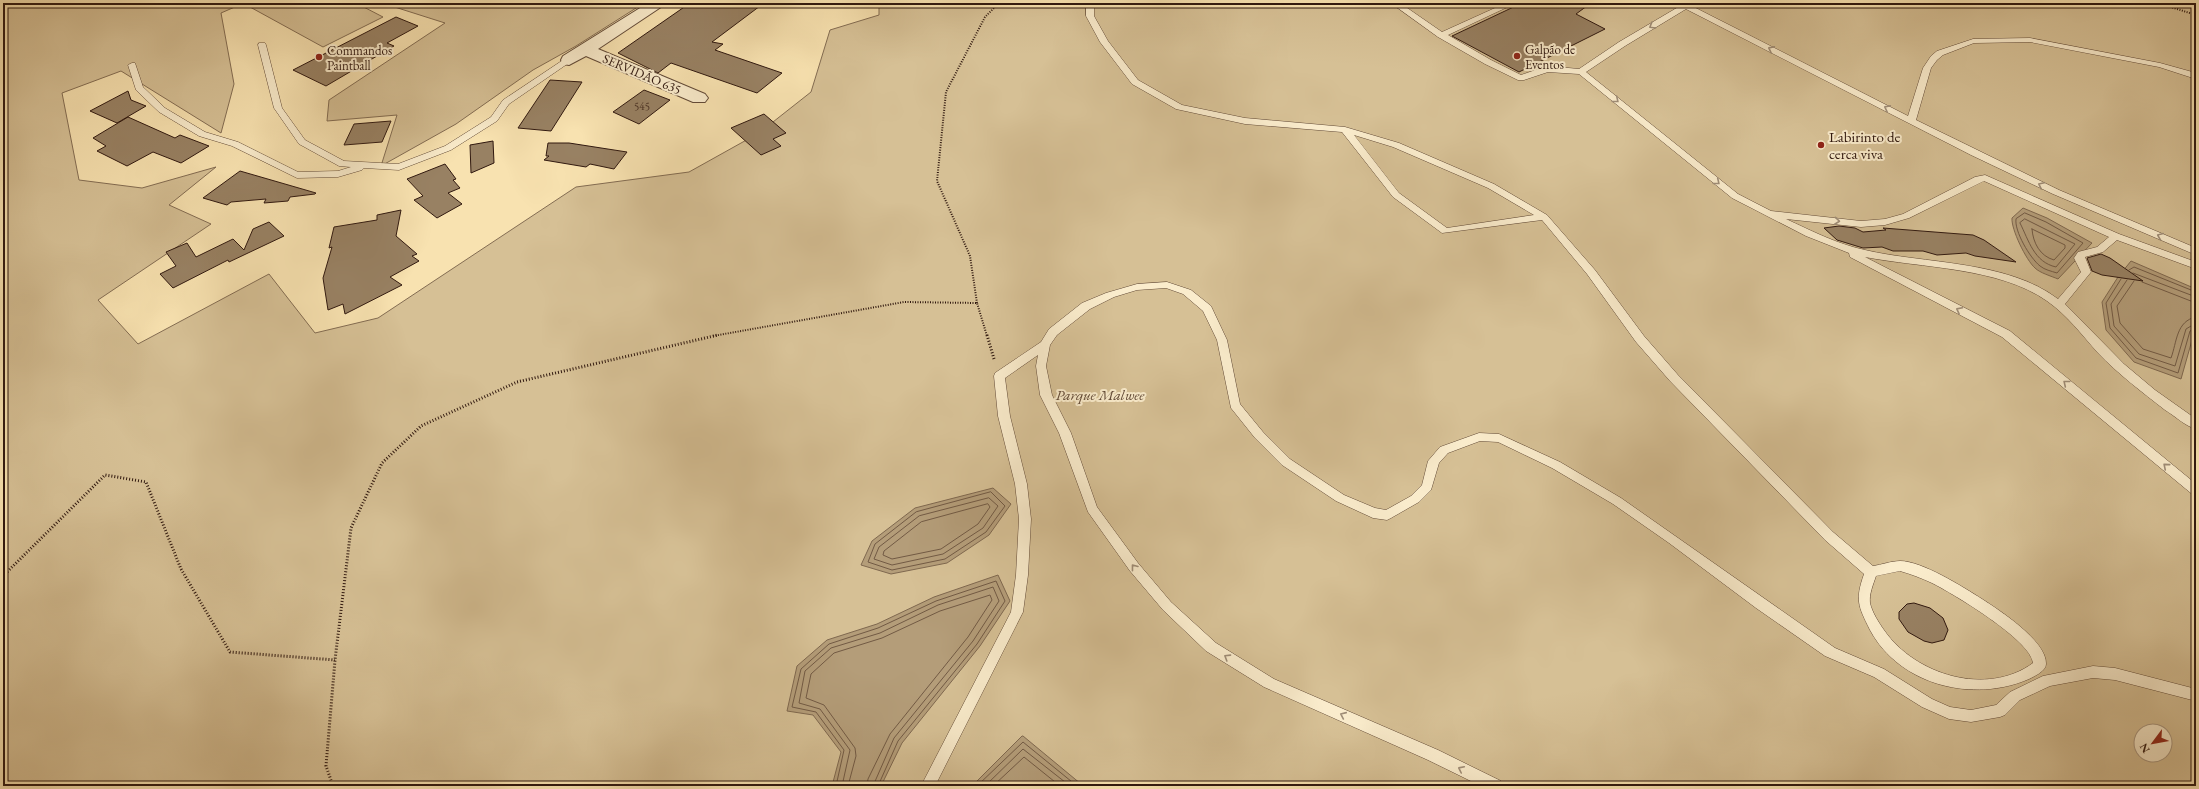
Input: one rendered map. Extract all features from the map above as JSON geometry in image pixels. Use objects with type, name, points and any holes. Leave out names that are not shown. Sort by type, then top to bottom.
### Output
[{"type":"street","points":[[569,60],[659,3]]},
{"type":"street","name":"SERVIDÃO 635","points":[[586,50],[699,98]]},
{"type":"lane","points":[[1090,3],[1090,16],[1104,42],[1135,82],[1179,107],[1245,121],[1346,130],[1396,146],[1491,186],[1544,217],[1591,272],[1640,339],[1674,378],[1829,536],[1871,572]]},
{"type":"lane","points":[[1396,3],[1441,35],[1497,68],[1521,78],[1547,69],[1581,72],[1735,196],[1836,246],[2006,334],[2196,491]]},
{"type":"lane","points":[[1441,35],[1512,3]]},
{"type":"lane","points":[[1581,72],[1683,4],[1911,121],[2056,192],[2196,252]]},
{"type":"lane","points":[[1911,121],[1927,68],[1934,58],[1940,53],[1972,41],[2030,40],[2160,65],[2196,76]]},
{"type":"lane","points":[[262,45],[278,108],[302,142],[342,164],[399,166],[448,148],[494,119],[506,102],[569,60]]},
{"type":"lane","points":[[132,65],[139,88],[162,110],[202,134],[235,144],[297,176],[338,174],[371,165]]},
{"type":"lane","points":[[1346,130],[1396,195],[1445,231],[1544,217]]},
{"type":"lane","points":[[1769,214],[1861,224],[1885,222],[1906,216],[1978,178],[1985,178],[2116,236],[2196,266]]},
{"type":"lane","points":[[2058,305],[2086,272],[2079,258],[2081,254],[2100,250],[2116,236]]},
{"type":"lane","points":[[1836,246],[1866,254],[1968,269],[2009,280],[2041,293],[2058,305],[2110,358],[2156,399],[2196,425]]},
{"type":"lane","points":[[928,786],[1017,612],[1022,575],[1025,518],[1021,484],[1004,416],[999,376],[1045,344],[1053,332],[1086,306],[1110,295],[1137,287],[1167,285],[1187,292],[1207,308],[1222,340],[1235,405],[1259,435],[1286,462],[1340,498],[1373,513],[1387,515],[1415,499],[1427,487],[1434,461],[1444,450],[1480,437],[1499,438],[1556,465],[1617,501],[1673,539],[1760,604],[1830,652],[1879,673],[1927,703],[1949,713],[1971,716],[2000,711],[2015,696],[2048,680],[2093,672],[2115,674],[2196,695]]},
{"type":"lane","points":[[1045,344],[1041,366],[1046,395],[1066,434],[1092,509],[1134,567],[1167,606],[1211,647],[1269,683],[1433,755],[1496,786]]},
{"type":"lane","points":[[1900,566],[1923,573],[1947,585],[1989,612],[2030,644],[2039,655],[2040,666],[2032,673],[1992,684],[1957,682],[1930,675],[1897,654],[1875,629],[1864,602],[1871,572],[1900,566]]},
{"type":"path","points":[[999,3],[985,17],[946,92],[937,181],[970,256],[977,302],[999,376]]},
{"type":"path","points":[[2158,3],[2196,15]]},
{"type":"path","points":[[333,786],[326,766],[335,660],[351,528],[382,463],[421,426],[518,382],[732,332],[904,302],[977,302]]},
{"type":"path","points":[[3,576],[105,475],[146,482],[181,569],[230,652],[335,660]]},
{"type":"green space","name":"Parque Malwee","points":[[3,3],[244,3],[221,13],[234,84],[221,133],[121,71],[62,93],[79,180],[142,188],[216,167],[169,205],[211,224],[98,300],[138,344],[269,274],[315,333],[378,318],[576,187],[689,172],[759,133],[811,92],[830,30],[879,15],[879,3],[2196,3],[2196,786],[3,786]]},
{"type":"green space","points":[[259,3],[356,3],[383,17],[323,47],[250,7]]},
{"type":"green space","points":[[382,3],[644,3],[576,46],[533,70],[456,124],[381,166],[397,115],[327,121],[329,100],[445,23]]},
{"type":"water","points":[[2023,208],[2047,218],[2092,243],[2058,279],[2037,270],[2027,258],[2020,244],[2012,223],[2012,218]]},
{"type":"water","points":[[2131,261],[2196,289],[2196,326],[2181,379],[2134,362],[2106,330],[2102,302],[2118,277]]},
{"type":"water","points":[[993,488],[1011,504],[989,535],[947,563],[891,574],[861,565],[872,541],[915,508]]},
{"type":"water","points":[[998,575],[1010,601],[980,646],[902,743],[881,786],[832,786],[841,752],[813,715],[787,711],[797,666],[827,640],[877,624],[934,597]]},
{"type":"water","points":[[1022,736],[1081,784],[1079,786],[972,786]]},
{"type":"building","points":[[690,3],[764,3],[712,42],[723,44],[715,50],[782,73],[757,93],[671,63],[658,73],[618,53]]},
{"type":"building","name":"Galpão de Eventos","points":[[1522,3],[1591,3],[1576,14],[1605,29],[1519,72],[1452,36]]},
{"type":"building","points":[[396,17],[418,26],[387,43],[394,46],[326,86],[293,70]]},
{"type":"building","points":[[550,80],[582,82],[551,131],[518,128]]},
{"type":"building","points":[[644,90],[670,100],[639,124],[613,112]]},
{"type":"building","points":[[128,91],[131,100],[146,106],[117,123],[90,111]]},
{"type":"building","points":[[764,114],[786,133],[773,139],[781,146],[761,155],[731,128]]},
{"type":"building","points":[[128,117],[175,138],[180,135],[209,146],[181,163],[153,152],[127,166],[97,151],[106,146],[93,138]]},
{"type":"building","points":[[391,121],[382,142],[344,145],[354,124]]},
{"type":"building","points":[[493,141],[494,163],[471,173],[470,145]]},
{"type":"building","points":[[548,143],[569,143],[627,152],[614,169],[590,164],[586,167],[544,160],[549,156],[546,156]]},
{"type":"building","points":[[445,164],[456,179],[453,180],[460,188],[448,193],[462,204],[437,218],[414,200],[423,196],[407,179]]},
{"type":"building","points":[[240,171],[316,193],[290,197],[288,201],[264,203],[266,199],[231,202],[227,205],[203,198]]},
{"type":"building","points":[[401,210],[396,236],[417,254],[412,256],[419,261],[390,277],[402,285],[345,314],[343,304],[328,310],[323,278],[332,247],[329,248],[334,227],[377,220],[377,215]]},
{"type":"building","points":[[269,222],[284,236],[229,262],[228,260],[173,288],[160,274],[176,266],[166,252],[187,243],[196,257],[233,239],[244,250],[253,229]]},
{"type":"building","points":[[1839,226],[1855,228],[1863,232],[1886,230],[1883,228],[1973,235],[1984,240],[2016,262],[1975,256],[1966,253],[1937,255],[1923,251],[1893,251],[1882,247],[1863,248],[1837,240],[1824,228]]},
{"type":"building","points":[[2101,254],[2110,258],[2143,281],[2102,275],[2092,271],[2087,258]]},
{"type":"building","points":[[1914,603],[1930,608],[1943,618],[1948,630],[1944,640],[1932,643],[1924,641],[1908,632],[1899,619],[1899,612],[1907,604]]},
{"type":"place","name":"Galpão de Eventos","points":[[1517,56]]},
{"type":"place","name":"Commandos Paintball","points":[[319,57]]},
{"type":"place","name":"Labirinto de cerca viva","points":[[1821,145]]}]
